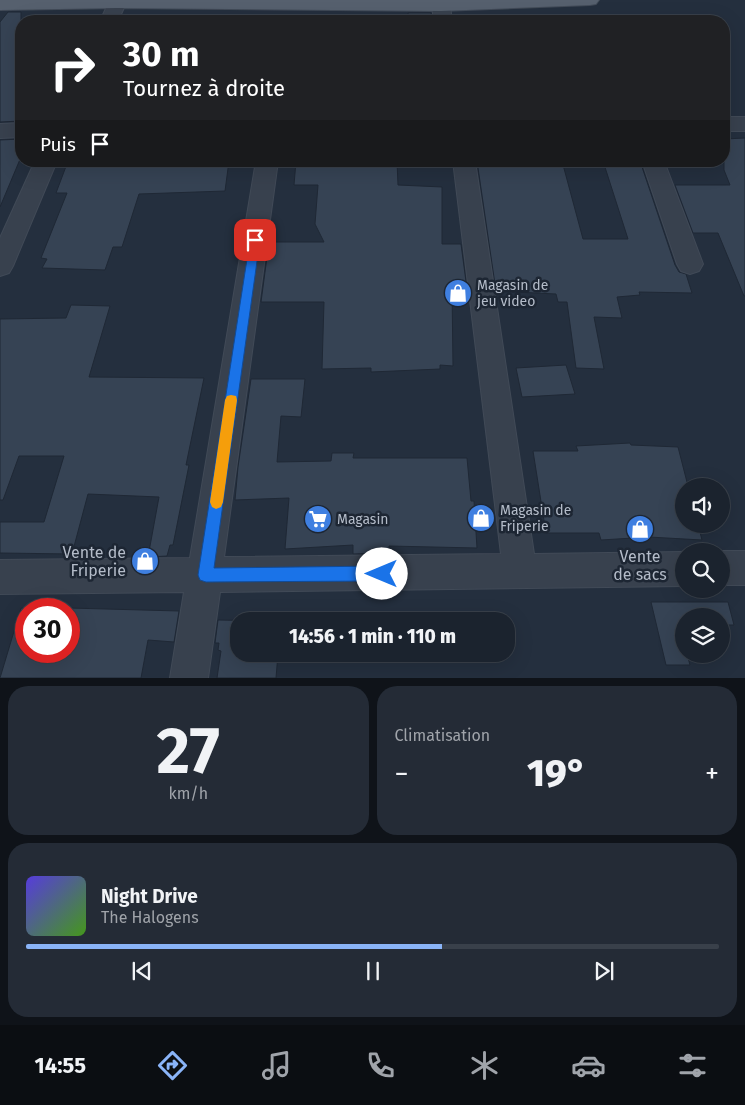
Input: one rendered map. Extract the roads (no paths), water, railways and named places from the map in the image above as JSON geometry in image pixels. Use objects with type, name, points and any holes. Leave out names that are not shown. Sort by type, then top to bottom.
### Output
[{"type":"main road","points":[[0,5],[117,3],[442,14],[487,2],[590,0]]},
{"type":"street","points":[[112,15],[117,3]]},
{"type":"street","points":[[730,124],[745,124]]},
{"type":"street","points":[[0,131],[15,130]]},
{"type":"street","points":[[0,266],[43,167]]},
{"type":"street","points":[[189,678],[266,167]]},
{"type":"street","points":[[465,167],[520,572]]},
{"type":"street","points":[[655,167],[690,264]]},
{"type":"street","points":[[730,568],[745,568]]},
{"type":"street","points":[[0,577],[675,569]]},
{"type":"place","name":"Magasin de jeu video","points":[[458,293]]},
{"type":"place","name":"Magasin de Friperie","points":[[481,518]]},
{"type":"place","name":"Magasin","points":[[318,519]]},
{"type":"place","name":"Vente de sacs","points":[[640,529]]},
{"type":"place","name":"Vente de Friperie","points":[[145,561]]}]
